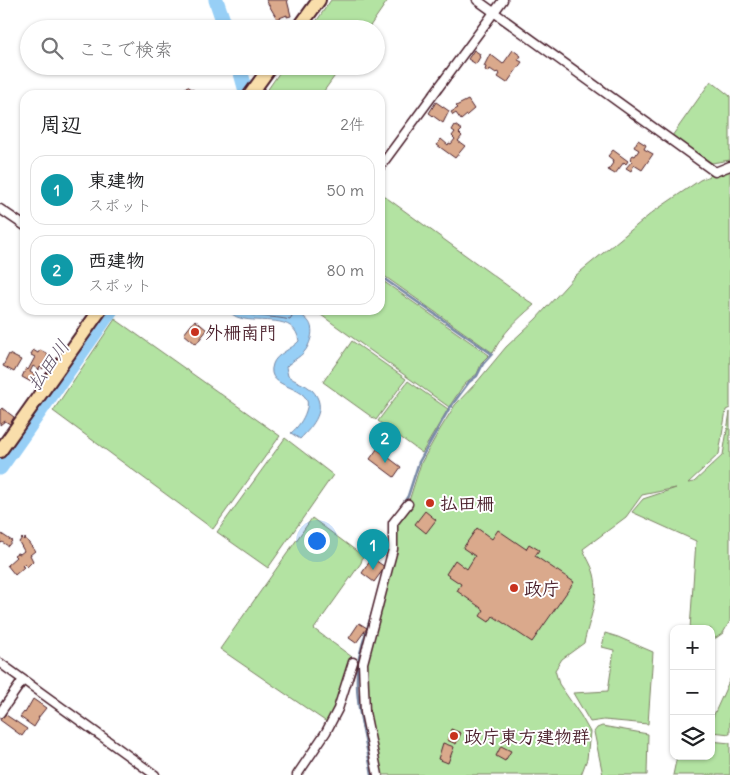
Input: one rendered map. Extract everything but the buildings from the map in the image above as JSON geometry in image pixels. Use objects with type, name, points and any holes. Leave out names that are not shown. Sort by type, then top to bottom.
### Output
[{"type":"main road","points":[[305,20],[319,0]]},
{"type":"main road","points":[[255,90],[265,75]]},
{"type":"main road","points":[[0,451],[96,315]]},
{"type":"street","points":[[478,0],[715,172],[730,166]]},
{"type":"street","points":[[385,160],[503,0]]},
{"type":"street","points":[[0,209],[20,223]]},
{"type":"street","points":[[378,775],[365,712],[363,663],[393,549],[393,523],[408,504]]},
{"type":"street","points":[[297,775],[326,732],[341,700],[353,662]]},
{"type":"street","points":[[0,663],[155,775]]},
{"type":"street","points":[[0,713],[23,680]]},
{"type":"green space","points":[[331,0],[388,0],[374,20],[317,20]]},
{"type":"green space","points":[[278,75],[335,75],[325,90],[267,90]]},
{"type":"green space","points":[[711,81],[730,96],[730,160],[712,163],[672,136]]},
{"type":"green space","points":[[730,167],[730,408],[726,410],[719,454],[688,483],[694,482],[723,455],[730,412],[730,621],[723,633],[716,638],[715,625],[690,625],[696,541],[632,512],[643,499],[676,488],[642,495],[626,517],[583,549],[593,571],[596,591],[595,600],[584,643],[562,659],[555,670],[559,684],[590,732],[587,759],[581,775],[378,775],[365,712],[363,663],[393,549],[393,523],[408,504],[421,463],[455,405],[506,347],[536,319],[575,276],[653,212],[700,180]]},
{"type":"green space","points":[[385,197],[534,305],[516,321],[493,353],[385,277]]},
{"type":"green space","points":[[385,282],[489,355],[482,362],[477,374],[465,383],[449,407],[321,315],[385,315]]},
{"type":"green space","points":[[115,319],[280,436],[213,529],[53,411]]},
{"type":"green space","points":[[352,341],[406,379],[376,420],[323,382]]},
{"type":"green space","points":[[408,381],[448,409],[422,453],[378,421]]},
{"type":"green space","points":[[285,438],[333,475],[268,568],[217,532]]},
{"type":"green space","points":[[312,518],[363,556],[361,563],[314,629],[352,657],[328,723],[220,649]]},
{"type":"green space","points":[[605,633],[653,652],[648,724],[604,720],[590,722],[573,693],[608,691],[614,650],[602,647]]},
{"type":"green space","points":[[730,679],[730,734],[715,732],[715,712]]},
{"type":"green space","points":[[602,726],[648,734],[647,775],[603,775],[594,732]]},
{"type":"green space","points":[[715,741],[730,743],[730,775],[673,775],[676,760],[715,760]]},
{"type":"water","points":[[234,315],[299,315],[308,321],[312,331],[308,346],[303,353],[286,367],[288,376],[312,390],[319,403],[319,410],[314,423],[300,439],[291,433],[303,417],[307,402],[298,391],[282,384],[275,379],[272,373],[273,364],[277,357],[299,341],[296,332],[291,326],[284,323],[248,320]]},
{"type":"waterway","name":"払田川","points":[[216,0],[223,20]]},
{"type":"waterway","name":"払田川","points":[[241,75],[246,90]]},
{"type":"waterway","points":[[385,279],[492,354],[483,364],[477,376],[469,382],[449,409],[419,462],[408,496],[399,510]]},
{"type":"waterway","name":"払田川","points":[[0,468],[107,315]]},
{"type":"waterway","points":[[389,534],[390,522]]},
{"type":"waterway","points":[[372,775],[361,719],[357,677],[361,650],[373,610]]},
{"type":"place","name":"外柵南門","points":[[195,332]]},
{"type":"place","name":"西建物","points":[[385,463]]},
{"type":"place","name":"払田柵","points":[[430,503]]},
{"type":"place","name":"東建物","points":[[373,570]]},
{"type":"place","name":"政庁","points":[[514,588]]},
{"type":"place","name":"政庁東方建物群","points":[[454,736]]}]
